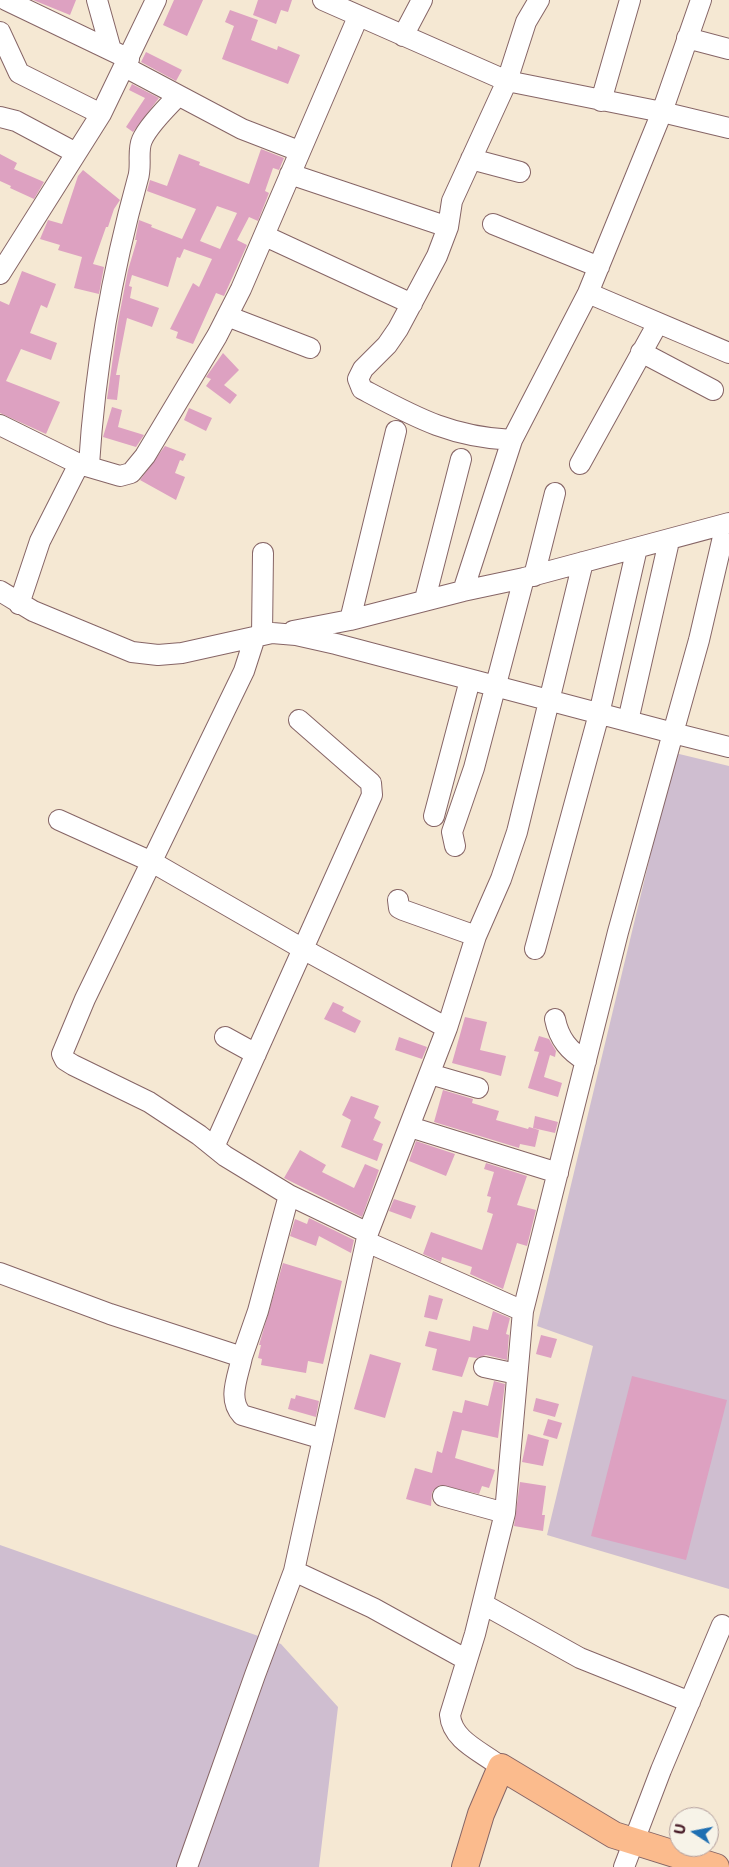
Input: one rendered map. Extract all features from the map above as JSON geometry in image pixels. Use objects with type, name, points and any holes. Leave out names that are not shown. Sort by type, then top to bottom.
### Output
[{"type":"main road","points":[[465,1867],[480,1814],[501,1767],[601,1828],[633,1841],[716,1867]]},
{"type":"street","points":[[6,0],[122,59],[178,96],[242,129],[299,151]]},
{"type":"street","points":[[97,0],[122,59]]},
{"type":"street","points":[[0,274],[101,114],[122,59],[156,0]]},
{"type":"street","points":[[323,0],[507,81],[662,112],[729,128]]},
{"type":"street","points":[[403,36],[422,0]]},
{"type":"street","points":[[509,448],[453,432],[414,417],[362,389],[358,379],[360,374],[387,345],[412,304],[437,256],[448,227],[452,201],[507,81],[526,22],[539,0]]},
{"type":"street","points":[[601,101],[630,0]]},
{"type":"street","points":[[463,591],[509,448],[588,293],[662,112],[701,0]]},
{"type":"street","points":[[0,425],[84,465],[120,476],[131,473],[145,456],[227,316],[265,236],[299,151],[358,17]]},
{"type":"street","points":[[0,32],[19,73],[101,114]]},
{"type":"street","points":[[687,38],[729,49]]},
{"type":"street","points":[[26,608],[40,541],[84,465],[106,316],[119,251],[139,176],[141,140],[165,108],[178,96]]},
{"type":"street","points":[[0,117],[16,121],[76,153]]},
{"type":"street","points":[[472,159],[520,172]]},
{"type":"street","points":[[290,174],[448,227]]},
{"type":"street","points":[[493,224],[599,267]]},
{"type":"street","points":[[265,236],[412,304]]},
{"type":"street","points":[[588,293],[729,353]]},
{"type":"street","points":[[227,316],[310,348]]},
{"type":"street","points":[[580,464],[658,322]]},
{"type":"street","points":[[641,352],[713,390]]},
{"type":"street","points":[[350,620],[396,431]]},
{"type":"street","points":[[425,599],[461,459]]},
{"type":"street","points":[[455,846],[452,832],[474,768],[496,687],[555,493]]},
{"type":"street","points":[[0,591],[26,608],[132,652],[143,654],[182,653],[258,636],[350,620],[425,599],[529,577],[728,524]]},
{"type":"street","points":[[501,1767],[464,1740],[451,1724],[453,1701],[483,1604],[505,1514],[523,1311],[620,922],[699,640],[728,524]]},
{"type":"street","points":[[628,721],[669,541]]},
{"type":"street","points":[[535,950],[599,714],[637,548]]},
{"type":"street","points":[[263,553],[258,636],[244,671],[85,999],[62,1054],[65,1060],[73,1065],[150,1102],[214,1146],[232,1161],[289,1195],[367,1238],[523,1311]]},
{"type":"street","points":[[187,1867],[294,1571],[367,1238],[447,1028],[476,936],[501,878],[517,832],[584,562]]},
{"type":"street","points":[[283,633],[336,644],[729,747]]},
{"type":"street","points":[[434,816],[470,680]]},
{"type":"street","points":[[214,1146],[373,790],[371,783],[364,776],[299,720]]},
{"type":"street","points":[[58,820],[152,862],[303,949],[447,1028]]},
{"type":"street","points":[[398,900],[399,908],[403,910],[476,936]]},
{"type":"street","points":[[555,1019],[557,1030],[564,1043],[573,1053],[586,1061]]},
{"type":"street","points":[[225,1037],[256,1054]]},
{"type":"street","points":[[430,1074],[478,1088]]},
{"type":"street","points":[[410,1127],[558,1173]]},
{"type":"street","points":[[289,1195],[258,1311],[242,1357],[234,1396],[236,1409],[242,1415],[323,1439]]},
{"type":"street","points":[[0,1273],[110,1314],[242,1357]]},
{"type":"street","points":[[484,1367],[517,1374]]},
{"type":"street","points":[[443,1496],[505,1514]]},
{"type":"street","points":[[294,1571],[373,1608],[467,1660]]},
{"type":"street","points":[[483,1604],[580,1658],[690,1702]]},
{"type":"street","points":[[624,1867],[722,1625]]},
{"type":"shaded area","points":[[675,753],[729,766],[729,1589],[547,1535],[593,1346],[537,1326]]},
{"type":"shaded area","points":[[0,1545],[281,1644],[338,1707],[319,1867],[0,1867]]},
{"type":"building","points":[[33,0],[76,0],[70,15]]},
{"type":"building","points":[[174,0],[203,0],[187,36],[163,25]]},
{"type":"building","points":[[258,0],[292,0],[288,12],[281,10],[276,24],[253,15]]},
{"type":"building","points":[[230,10],[258,20],[251,40],[277,50],[278,46],[300,55],[288,84],[222,59],[234,26],[225,22]]},
{"type":"building","points":[[146,52],[182,70],[176,81],[141,62]]},
{"type":"building","points":[[132,84],[159,98],[133,132],[126,127],[145,98],[129,90]]},
{"type":"building","points":[[261,149],[284,158],[279,170],[273,168],[265,191],[269,193],[258,221],[249,217],[237,240],[247,245],[224,296],[216,293],[193,344],[176,338],[178,332],[170,329],[193,283],[199,287],[212,259],[184,249],[180,258],[177,257],[168,287],[132,275],[129,286],[132,287],[130,298],[159,308],[152,327],[127,318],[116,375],[120,375],[117,400],[107,399],[118,322],[128,270],[137,240],[135,240],[139,220],[152,225],[151,227],[182,239],[196,209],[147,191],[150,180],[167,186],[179,154],[200,162],[199,165],[249,184]],"holes":[[[217,206],[237,213],[220,249],[200,241]]]},
{"type":"building","points":[[0,154],[17,163],[14,169],[44,182],[34,199],[10,188],[11,186],[0,181]]},
{"type":"building","points":[[83,170],[120,200],[114,209],[108,227],[106,227],[93,264],[104,267],[99,294],[74,288],[82,257],[58,250],[60,245],[40,239],[48,220],[62,224],[78,176]]},
{"type":"building","points":[[22,271],[56,284],[47,308],[41,305],[30,333],[57,343],[51,360],[21,349],[6,381],[60,402],[46,434],[0,413],[0,301],[9,305]]},
{"type":"building","points":[[223,353],[239,370],[224,385],[237,395],[230,404],[206,386],[211,379],[206,377]]},
{"type":"building","points":[[112,407],[122,410],[118,427],[144,435],[136,447],[103,437]]},
{"type":"building","points":[[189,408],[212,418],[206,431],[184,420]]},
{"type":"building","points":[[165,446],[186,454],[183,461],[180,460],[175,473],[185,477],[176,500],[140,480]]},
{"type":"building","points":[[333,1002],[344,1007],[342,1011],[361,1021],[355,1033],[324,1019]]},
{"type":"building","points":[[465,1017],[487,1022],[480,1050],[506,1056],[501,1076],[452,1063]]},
{"type":"building","points":[[539,1036],[549,1039],[556,1051],[555,1057],[550,1055],[544,1077],[562,1083],[558,1097],[528,1088],[539,1052],[534,1051]]},
{"type":"building","points":[[399,1037],[427,1047],[422,1059],[395,1050]]},
{"type":"building","points":[[443,1090],[473,1099],[472,1103],[499,1111],[496,1120],[528,1129],[529,1127],[539,1130],[535,1147],[520,1144],[519,1148],[434,1122]]},
{"type":"building","points":[[351,1096],[379,1106],[374,1118],[381,1122],[373,1140],[383,1144],[377,1161],[341,1147],[351,1120],[342,1115]]},
{"type":"building","points":[[535,1116],[558,1122],[555,1133],[533,1128]]},
{"type":"building","points":[[416,1141],[455,1154],[446,1176],[409,1161]]},
{"type":"building","points":[[300,1150],[326,1165],[322,1172],[354,1188],[365,1164],[379,1170],[362,1217],[284,1178]]},
{"type":"building","points":[[486,1163],[527,1176],[517,1205],[536,1210],[527,1246],[517,1243],[503,1289],[470,1274],[472,1267],[442,1257],[441,1262],[423,1254],[431,1232],[482,1250],[493,1214],[487,1212],[491,1197],[487,1196],[494,1172],[484,1169]]},
{"type":"building","points":[[394,1199],[416,1206],[411,1219],[389,1211]]},
{"type":"building","points":[[309,1218],[354,1240],[351,1253],[319,1236],[316,1246],[290,1236],[295,1219],[307,1224]]},
{"type":"building","points":[[283,1263],[342,1281],[323,1364],[308,1361],[306,1373],[261,1365],[262,1359],[258,1358],[261,1345],[259,1345]]},
{"type":"building","points":[[429,1295],[443,1299],[437,1320],[424,1317]]},
{"type":"building","points":[[493,1311],[510,1318],[506,1334],[509,1335],[507,1360],[486,1355],[477,1358],[469,1357],[462,1377],[432,1370],[437,1349],[425,1346],[429,1331],[470,1341],[473,1326],[488,1330]]},
{"type":"building","points":[[541,1335],[557,1339],[551,1358],[536,1354]]},
{"type":"building","points":[[370,1354],[401,1363],[385,1418],[354,1409]]},
{"type":"building","points":[[632,1376],[727,1400],[686,1560],[591,1536]]},
{"type":"building","points":[[494,1381],[505,1384],[498,1438],[462,1430],[455,1458],[495,1470],[489,1488],[482,1486],[479,1494],[440,1485],[432,1492],[431,1506],[406,1499],[415,1468],[432,1473],[437,1451],[442,1453],[453,1411],[462,1413],[465,1400],[488,1406]]},
{"type":"building","points":[[296,1395],[319,1401],[316,1417],[288,1409],[291,1398],[295,1399]]},
{"type":"building","points":[[536,1398],[559,1404],[555,1417],[533,1411]]},
{"type":"building","points":[[548,1419],[562,1423],[557,1439],[543,1435]]},
{"type":"building","points":[[528,1434],[549,1440],[543,1466],[522,1462]]},
{"type":"building","points":[[520,1482],[546,1486],[542,1515],[545,1515],[543,1531],[514,1526]]}]
